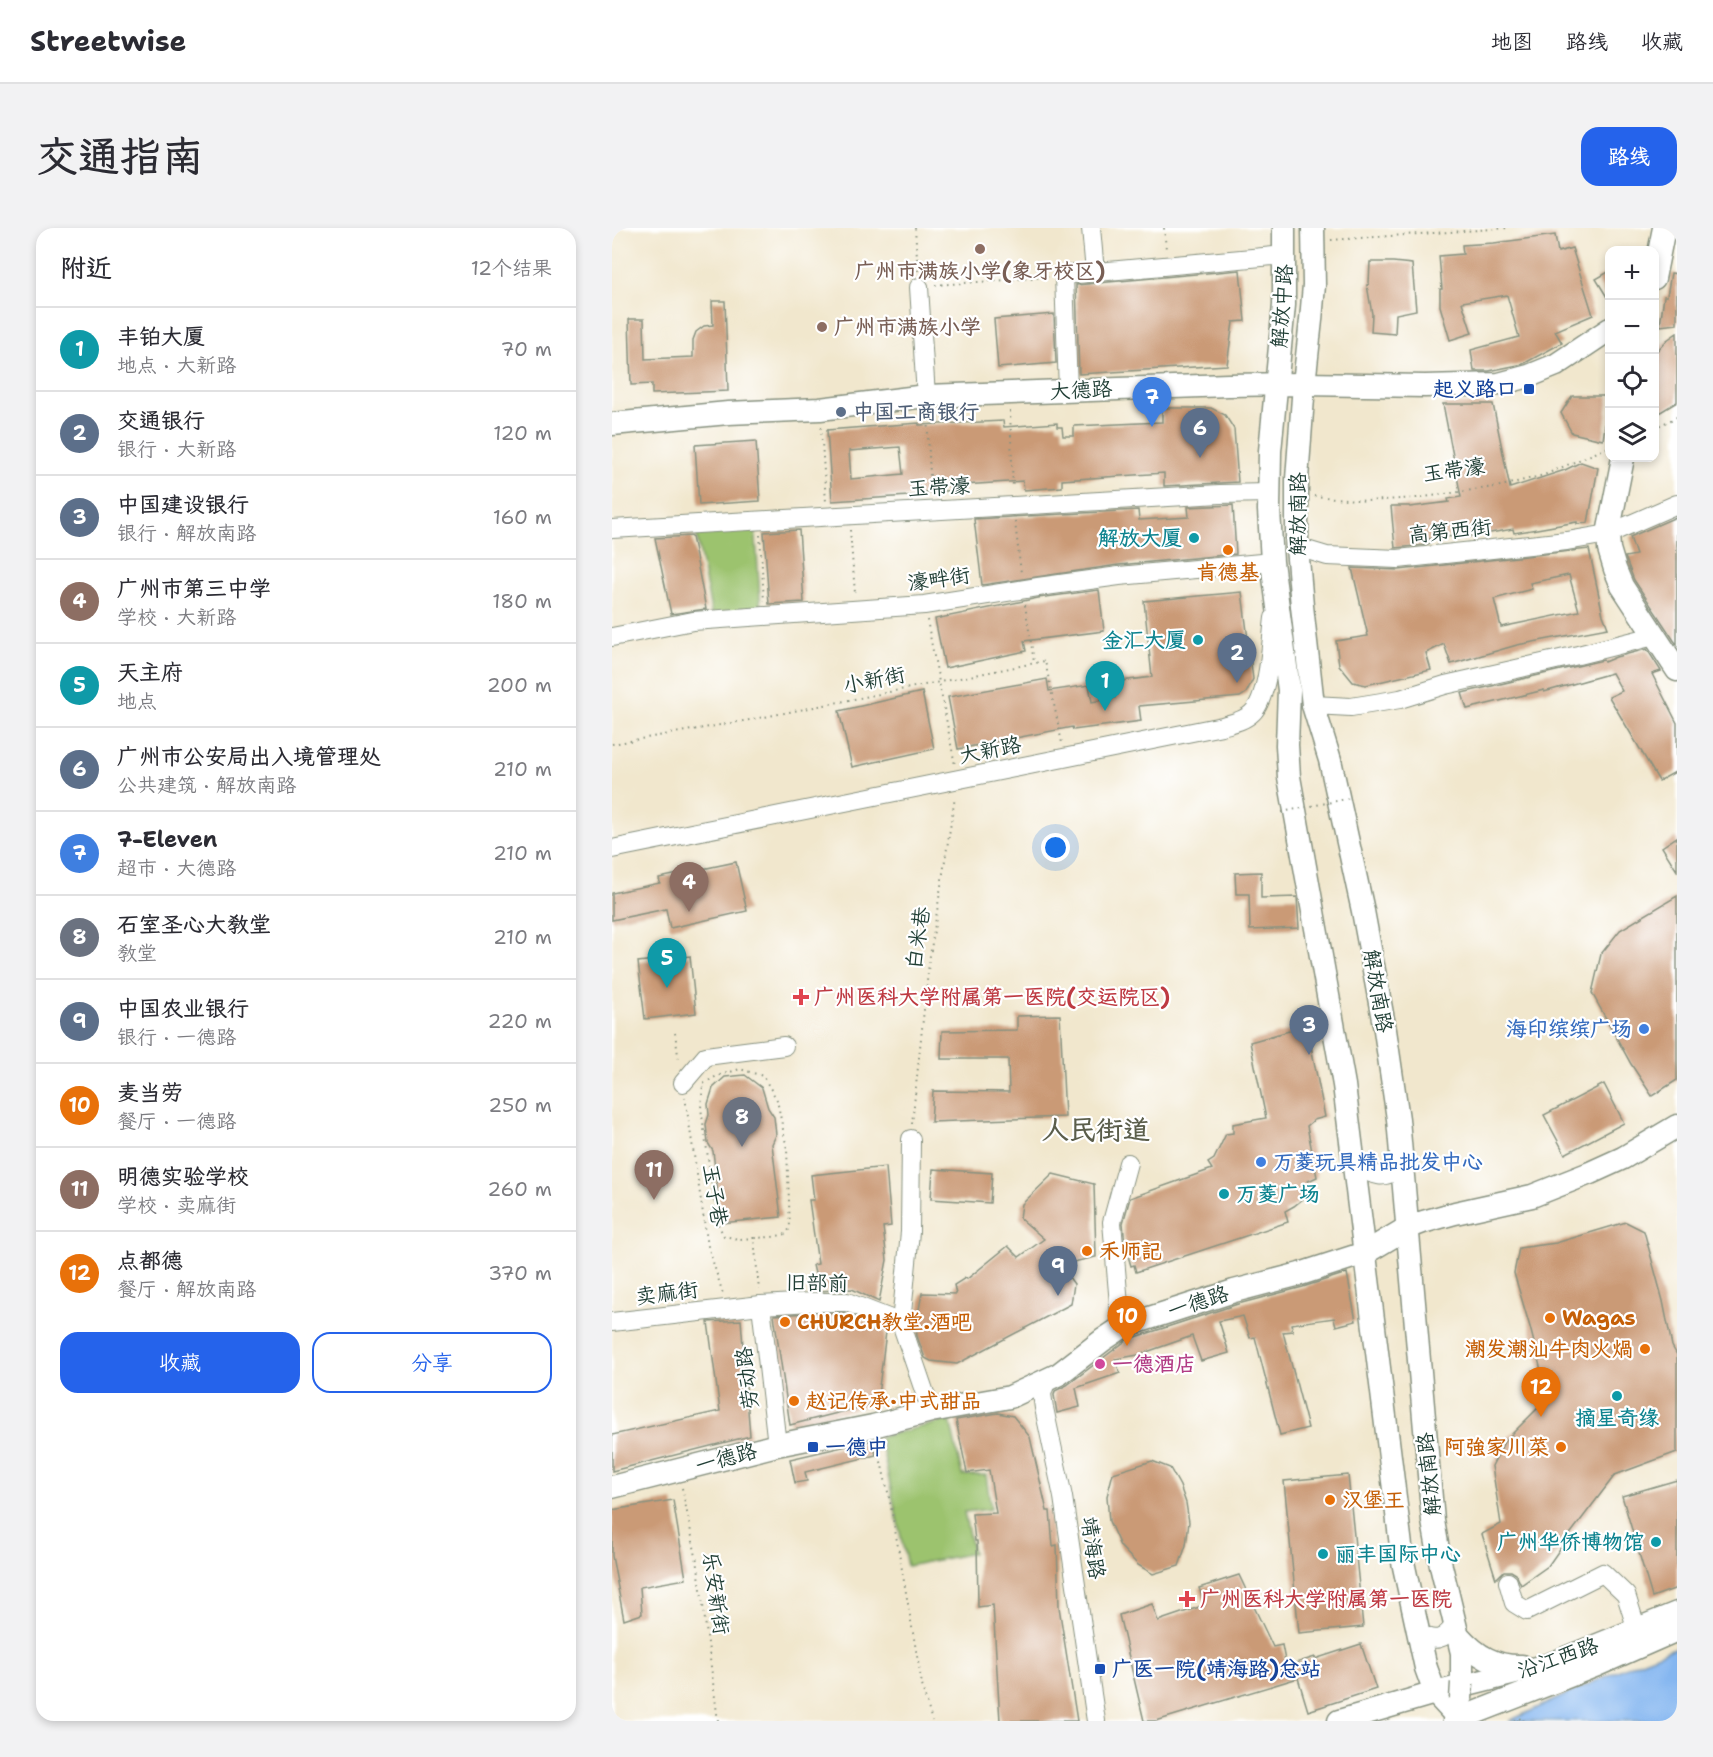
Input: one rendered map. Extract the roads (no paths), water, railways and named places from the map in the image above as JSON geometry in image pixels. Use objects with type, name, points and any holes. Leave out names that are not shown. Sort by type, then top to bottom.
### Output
[{"type":"main road","name":"解放中路","points":[[1276,384],[1284,305],[1284,228]]},
{"type":"main road","points":[[1659,253],[1664,228]]},
{"type":"main road","name":"解放中路","points":[[1304,384],[1311,320],[1314,235]]},
{"type":"main road","name":"大德路","points":[[612,424],[728,413],[820,409],[926,396],[1276,384],[1425,386],[1499,384],[1529,376],[1556,365],[1605,332]]},
{"type":"main road","name":"解放南路","points":[[1276,384],[1269,493],[1272,562],[1289,690],[1287,744],[1289,777],[1344,1085],[1401,1547],[1417,1632],[1435,1694],[1459,1705],[1462,1653],[1441,1566],[1433,1521],[1402,1160],[1392,1074],[1363,911],[1330,760],[1313,705],[1297,547],[1297,494],[1304,384]]},
{"type":"main road","points":[[1622,462],[1608,534],[1612,559],[1622,586],[1677,670]]},
{"type":"main road","name":"一德路","points":[[612,1487],[777,1445],[873,1426],[931,1411],[1010,1397],[1059,1374],[1121,1328],[1234,1291],[1300,1274],[1365,1253],[1407,1228],[1455,1212],[1532,1196],[1623,1158],[1677,1126]]},
{"type":"main road","name":"沿江西路","points":[[1346,1720],[1548,1665],[1677,1613]]},
{"type":"main road","points":[[1457,1630],[1476,1653],[1494,1663],[1512,1666],[1548,1665]]},
{"type":"main road","name":"沿江西路","points":[[1459,1705],[1579,1672],[1677,1630]]},
{"type":"street","points":[[1091,228],[1095,273]]},
{"type":"street","points":[[1068,391],[1064,275],[1285,255]]},
{"type":"street","points":[[919,286],[926,396]]},
{"type":"street","name":"玉带濠","points":[[612,529],[1269,493]]},
{"type":"street","name":"高第西街","points":[[1297,547],[1326,556],[1398,559],[1567,541],[1608,534],[1677,504]]},
{"type":"street","name":"濠畔街","points":[[612,637],[693,621],[924,605],[1119,576],[1272,562]]},
{"type":"street","name":"大新路","points":[[612,849],[1240,721],[1256,708],[1263,694],[1276,593]]},
{"type":"street","points":[[1313,705],[1351,707],[1400,699],[1445,685],[1578,656],[1654,636]]},
{"type":"street","points":[[683,1083],[706,1056],[784,1046]]},
{"type":"street","points":[[911,1139],[910,1232],[901,1323],[931,1411]]},
{"type":"street","points":[[1353,1160],[1374,1175],[1392,1172],[1398,1168],[1402,1160]]},
{"type":"street","points":[[1121,1328],[1112,1222],[1128,1163]]},
{"type":"street","name":"旧部前","points":[[728,1308],[847,1302],[901,1323]]},
{"type":"street","name":"劳动路","points":[[761,1305],[777,1445]]},
{"type":"street","name":"卖麻街","points":[[612,1322],[728,1308]]},
{"type":"street","name":"靖海路","points":[[1046,1382],[1042,1394],[1044,1408],[1063,1497],[1096,1721]]},
{"type":"street","points":[[1508,1582],[1514,1603],[1527,1611],[1603,1573],[1626,1595],[1637,1630]]},
{"type":"street","points":[[1417,1632],[1428,1638],[1438,1639],[1457,1630]]},
{"type":"water","points":[[1677,1647],[1677,1721],[1509,1721],[1633,1664]]},
{"type":"place","name":"广州市满族小学(象牙校区)","points":[[980,249]]},
{"type":"place","name":"广州市满族小学","points":[[822,327]]},
{"type":"place","name":"起义路口","points":[[1529,389]]},
{"type":"place","name":"中国工商银行","points":[[841,412]]},
{"type":"place","name":"7-Eleven","points":[[1152,427]]},
{"type":"place","name":"广州市公安局出入境管理处","points":[[1200,458]]},
{"type":"place","name":"解放大厦","points":[[1194,538]]},
{"type":"place","name":"肯德基","points":[[1228,550]]},
{"type":"place","name":"金汇大厦","points":[[1198,640]]},
{"type":"place","name":"交通银行","points":[[1237,683]]},
{"type":"place","name":"丰铂大厦","points":[[1105,711]]},
{"type":"place","name":"广州市第三中学","points":[[689,912]]},
{"type":"place","name":"天主府","points":[[667,988]]},
{"type":"place","name":"广州医科大学附属第一医院(交运院区)","points":[[801,997]]},
{"type":"place","name":"海印缤缤广场","points":[[1644,1029]]},
{"type":"place","name":"中国建设银行","points":[[1309,1055]]},
{"type":"place","name":"石室圣心大教堂","points":[[742,1147]]},
{"type":"place","name":"万菱玩具精品批发中心","points":[[1261,1162]]},
{"type":"place","name":"万菱广场","points":[[1224,1194]]},
{"type":"place","name":"明德实验学校","points":[[654,1200]]},
{"type":"place","name":"禾师記","points":[[1087,1251]]},
{"type":"place","name":"中国农业银行","points":[[1058,1296]]},
{"type":"place","name":"Wagas","points":[[1550,1318]]},
{"type":"place","name":"CHURCH教堂.酒吧","points":[[785,1322]]},
{"type":"place","name":"麦当劳","points":[[1127,1346]]},
{"type":"place","name":"潮发潮汕牛肉火煱","points":[[1645,1349]]},
{"type":"place","name":"一德酒店","points":[[1100,1364]]},
{"type":"place","name":"摘星奇缘","points":[[1617,1396]]},
{"type":"place","name":"赵记传承·中式甜品","points":[[794,1401]]},
{"type":"place","name":"点都德","points":[[1541,1417]]},
{"type":"place","name":"一德中","points":[[813,1447]]},
{"type":"place","name":"阿強家川菜","points":[[1561,1447]]},
{"type":"place","name":"汉堡王","points":[[1330,1500]]},
{"type":"place","name":"广州华侨博物馆","points":[[1656,1542]]},
{"type":"place","name":"丽丰国际中心","points":[[1323,1554]]},
{"type":"place","name":"广州医科大学附属第一医院","points":[[1187,1599]]},
{"type":"place","name":"广医一院(靖海路)总站","points":[[1100,1669]]},
{"type":"district","name":"人民街道","points":[[1096,1129]]}]
